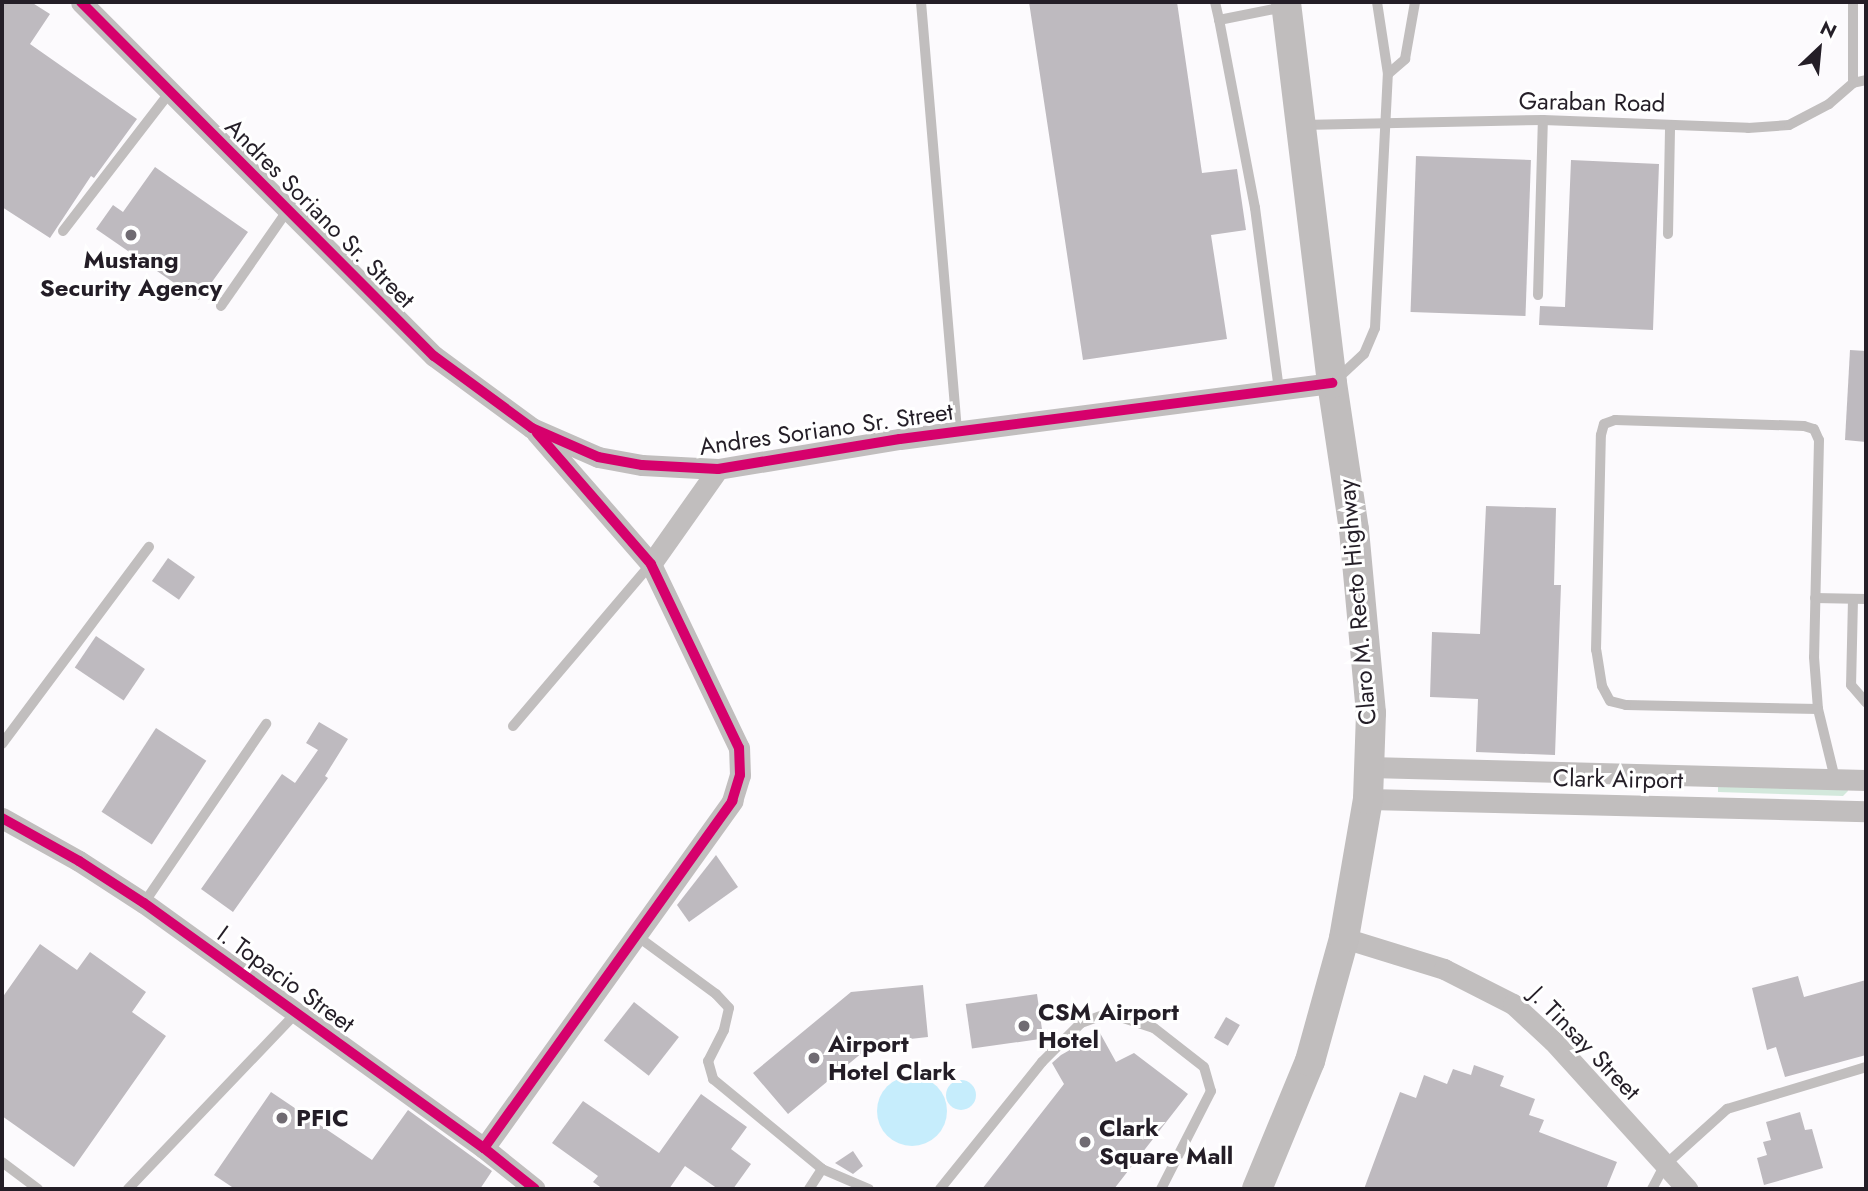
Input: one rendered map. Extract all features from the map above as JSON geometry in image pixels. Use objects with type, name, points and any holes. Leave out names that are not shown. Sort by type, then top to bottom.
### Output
[{"type":"main road","name":"Claro M. Recto Highway","points":[[1257,1189],[1310,1060],[1344,938],[1368,799],[1371,713],[1361,593],[1332,383],[1286,4]]},
{"type":"street","name":"Andres Soriano Sr. Street","points":[[81,2],[434,356],[532,428],[598,457],[642,465],[718,470],[900,439],[1332,383]]},
{"type":"street","points":[[484,1148],[732,800],[740,775],[739,748],[652,564],[532,428]]},
{"type":"street","points":[[652,564],[718,470]]},
{"type":"street","name":"Clark Airport","points":[[1369,767],[1863,780]]},
{"type":"street","points":[[1863,780],[1863,811]]},
{"type":"street","name":"Clark Airport","points":[[1368,799],[1863,811]]},
{"type":"street","name":"I. Topacio Street","points":[[2,818],[79,861],[144,903],[484,1148],[535,1189]]},
{"type":"street","name":"J. Tinsay Street","points":[[1344,938],[1444,969],[1513,1004],[1553,1041],[1687,1189]]},
{"type":"lane","points":[[921,2],[957,433]]},
{"type":"lane","points":[[1215,2],[1255,208],[1279,390]]},
{"type":"lane","points":[[1332,383],[1364,354],[1375,328],[1388,74],[1377,2]]},
{"type":"lane","points":[[1388,74],[1405,59],[1415,2]]},
{"type":"lane","points":[[1853,2],[1853,83]]},
{"type":"lane","points":[[1219,20],[1286,4]]},
{"type":"lane","name":"Garaban Road","points":[[1302,125],[1543,120],[1748,128],[1788,125],[1829,104],[1853,83],[1866,80]]},
{"type":"lane","points":[[63,231],[170,92]]},
{"type":"lane","points":[[1538,295],[1543,120]]},
{"type":"lane","points":[[1668,234],[1670,125]]},
{"type":"lane","points":[[221,306],[287,211]]},
{"type":"lane","points":[[1818,709],[1626,705],[1609,701],[1602,686],[1595,650],[1601,435],[1604,424],[1615,420],[1804,426],[1814,429],[1819,440],[1814,657],[1818,709],[1835,779]]},
{"type":"lane","points":[[2,744],[149,547]]},
{"type":"lane","points":[[513,726],[652,564]]},
{"type":"lane","points":[[1815,598],[1866,599]]},
{"type":"lane","points":[[1853,599],[1851,685],[1866,702]]},
{"type":"lane","points":[[144,903],[266,724]]},
{"type":"lane","points":[[636,936],[716,994],[729,1009],[724,1030],[708,1061],[713,1079],[822,1169],[869,1189]]},
{"type":"lane","points":[[128,1189],[296,1013]]},
{"type":"lane","points":[[940,1189],[1042,1062],[1081,1023],[1108,1013],[1154,1028],[1204,1066],[1211,1091],[1161,1189]]},
{"type":"lane","points":[[1652,1189],[1665,1166],[1727,1109],[1866,1067]]},
{"type":"lane","points":[[2,1162],[38,1189]]},
{"type":"lane","points":[[809,1189],[822,1169]]},
{"type":"green space","points":[[1718,784],[1847,788],[1848,791],[1843,796],[1718,792]]},
{"type":"water","points":[[919,1076],[932,1082],[941,1091],[945,1097],[945,1125],[937,1136],[926,1144],[905,1146],[887,1136],[879,1125],[877,1104],[887,1086],[898,1078]]},
{"type":"water","points":[[961,1080],[972,1084],[976,1095],[972,1106],[961,1110],[950,1106],[946,1095],[950,1084]]},
{"type":"building","points":[[2,2],[31,2],[50,14],[30,44],[137,119],[94,178],[91,176],[50,238],[2,207]]},
{"type":"building","points":[[1029,2],[1177,2],[1202,173],[1237,169],[1246,230],[1211,235],[1227,339],[1083,360]]},
{"type":"building","points":[[1416,156],[1531,160],[1525,316],[1411,312]]},
{"type":"building","points":[[1571,160],[1659,164],[1653,330],[1539,325],[1540,306],[1565,307]]},
{"type":"building","name":"Mustang Security Agency","points":[[155,167],[248,232],[199,300],[96,229],[113,205],[123,212]]},
{"type":"building","points":[[1850,350],[1866,351],[1866,442],[1845,440]]},
{"type":"building","points":[[1486,506],[1556,508],[1554,585],[1561,585],[1555,755],[1476,752],[1478,699],[1430,697],[1432,632],[1480,634]]},
{"type":"building","points":[[168,558],[195,577],[179,600],[152,581]]},
{"type":"building","points":[[96,636],[145,669],[124,700],[75,668]]},
{"type":"building","points":[[319,722],[348,739],[325,776],[328,778],[233,912],[201,889],[282,774],[295,783],[318,750],[306,743]]},
{"type":"building","points":[[156,728],[206,761],[152,845],[102,812]]},
{"type":"building","points":[[716,855],[738,887],[689,922],[677,905]]},
{"type":"building","points":[[40,944],[77,970],[90,952],[146,992],[132,1012],[166,1036],[74,1167],[2,1116],[2,998]]},
{"type":"building","points":[[1798,976],[1804,997],[1866,980],[1866,1055],[1785,1077],[1776,1047],[1767,1050],[1752,988]]},
{"type":"building","name":"Airport Hotel Clark","points":[[923,985],[928,1037],[874,1043],[788,1114],[753,1073],[851,992]]},
{"type":"building","points":[[1037,994],[1043,1039],[972,1049],[966,1004]]},
{"type":"building","points":[[634,1002],[679,1037],[649,1076],[604,1041]]},
{"type":"building","points":[[1226,1017],[1240,1025],[1228,1046],[1214,1038]]},
{"type":"building","name":"Clark Square Mall","points":[[1100,1033],[1116,1062],[1134,1053],[1188,1094],[1114,1189],[982,1189],[1064,1084],[1052,1063]]},
{"type":"building","points":[[1474,1065],[1504,1076],[1500,1086],[1535,1099],[1529,1115],[1544,1120],[1539,1132],[1617,1162],[1606,1189],[1364,1189],[1400,1092],[1416,1098],[1424,1075],[1447,1084],[1453,1069],[1471,1075]]},
{"type":"building","points":[[271,1092],[372,1160],[408,1110],[492,1171],[480,1189],[235,1189],[214,1175]]},
{"type":"building","points":[[701,1094],[747,1127],[731,1149],[751,1164],[733,1189],[718,1189],[685,1166],[669,1189],[603,1189],[593,1182],[598,1176],[552,1143],[583,1101],[659,1153]]},
{"type":"building","points":[[1800,1112],[1805,1130],[1812,1129],[1823,1168],[1764,1185],[1757,1158],[1767,1155],[1763,1142],[1771,1140],[1766,1122]]},
{"type":"building","points":[[853,1151],[863,1166],[853,1174],[835,1163]]},
{"type":"cycle path","points":[[81,2],[434,356],[532,428],[598,457],[642,465],[718,469],[900,439],[1332,383]]},
{"type":"cycle path","points":[[484,1148],[732,801],[740,775],[739,748],[651,564],[537,433]]},
{"type":"cycle path","points":[[2,818],[79,861],[144,903],[484,1148],[535,1189]]},
{"type":"place","name":"Mustang Security Agency","points":[[131,235]]},
{"type":"place","name":"CSM Airport Hotel","points":[[1024,1026]]},
{"type":"place","name":"Airport Hotel Clark","points":[[814,1058]]},
{"type":"place","name":"PFIC","points":[[282,1118]]},
{"type":"place","name":"Clark Square Mall","points":[[1085,1142]]}]
